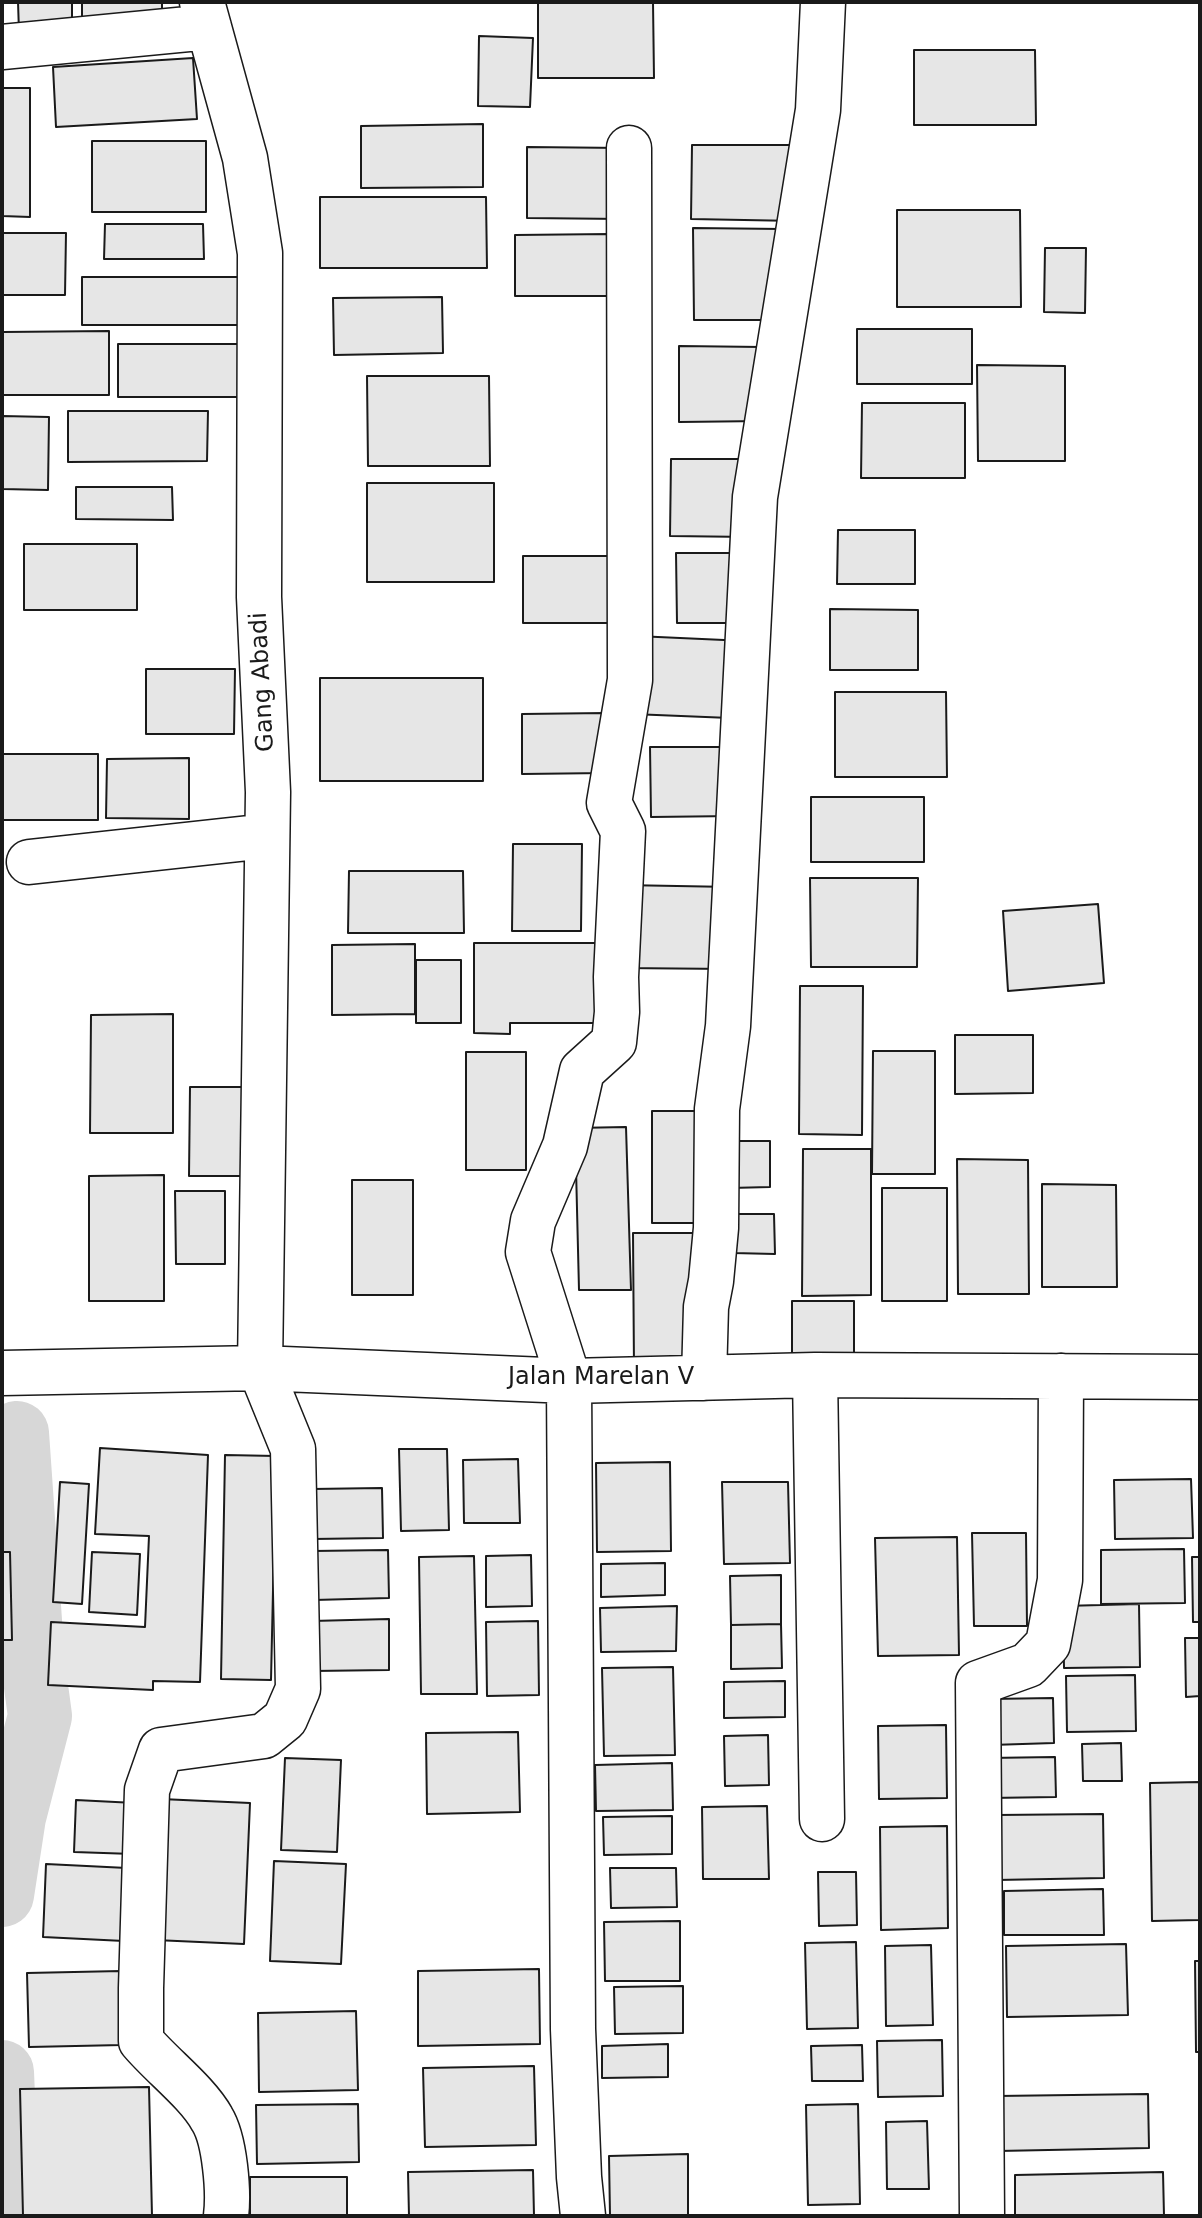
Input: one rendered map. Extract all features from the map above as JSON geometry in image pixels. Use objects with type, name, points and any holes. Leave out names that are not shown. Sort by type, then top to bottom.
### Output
[{"type":"street","points":[[704,1378],[706,1307],[716,1228],[717,1109],[728,1026],[755,497],[818,110],[823,2]]},
{"type":"street","points":[[2,47],[206,14]]},
{"type":"street","name":"Gang Abadi","points":[[206,14],[245,158],[260,253],[259,597],[268,792],[260,1368]]},
{"type":"street","points":[[583,2216],[573,2029],[569,1381],[528,1252],[533,1221],[565,1146],[582,1071],[614,1042],[617,1012],[623,831],[609,803],[630,680],[629,148]]},
{"type":"street","points":[[29,862],[267,836]]},
{"type":"street","points":[[226,2216],[228,2201],[213,2119],[141,2041],[147,1790],[161,1750],[264,1736],[285,1719],[298,1689],[293,1449],[260,1368]]},
{"type":"street","name":"Jalan Marelan V","points":[[2,1373],[260,1368],[569,1381],[815,1375],[1200,1377]]},
{"type":"street","points":[[815,1375],[822,1819]]},
{"type":"street","points":[[982,2216],[978,1683],[1028,1665],[1048,1644],[1060,1580],[1061,1376]]},
{"type":"building","points":[[18,2],[72,2],[72,31],[19,32]]},
{"type":"building","points":[[82,2],[162,2],[162,24],[82,25]]},
{"type":"building","points":[[538,2],[653,2],[654,78],[538,78]]},
{"type":"building","points":[[479,36],[533,38],[530,107],[478,106]]},
{"type":"building","points":[[914,50],[1035,50],[1036,125],[914,125]]},
{"type":"building","points":[[193,58],[197,119],[56,127],[53,67]]},
{"type":"building","points":[[2,88],[30,88],[30,217],[2,216]]},
{"type":"building","points":[[483,124],[483,187],[361,188],[361,126]]},
{"type":"building","points":[[92,141],[206,141],[206,212],[92,212]]},
{"type":"building","points":[[692,145],[797,145],[797,221],[691,219]]},
{"type":"building","points":[[527,147],[624,148],[623,219],[527,218]]},
{"type":"building","points":[[320,197],[486,197],[487,268],[320,268]]},
{"type":"building","points":[[897,210],[1020,210],[1021,307],[897,307]]},
{"type":"building","points":[[105,224],[203,224],[204,259],[104,259]]},
{"type":"building","points":[[693,228],[782,229],[782,320],[694,320]]},
{"type":"building","points":[[2,233],[66,233],[65,295],[2,295]]},
{"type":"building","points":[[610,234],[610,296],[515,296],[515,235]]},
{"type":"building","points":[[1045,248],[1086,248],[1085,313],[1044,312]]},
{"type":"building","points":[[82,277],[257,277],[257,325],[82,325]]},
{"type":"building","points":[[442,297],[443,353],[334,355],[333,298]]},
{"type":"building","points":[[857,329],[972,329],[972,384],[857,384]]},
{"type":"building","points":[[109,331],[109,395],[3,395],[3,332]]},
{"type":"building","points":[[118,344],[238,344],[238,397],[118,397]]},
{"type":"building","points":[[679,346],[762,347],[763,421],[679,422]]},
{"type":"building","points":[[977,365],[1065,366],[1065,461],[978,461]]},
{"type":"building","points":[[367,376],[489,376],[490,466],[368,466]]},
{"type":"building","points":[[862,403],[965,403],[965,478],[861,478]]},
{"type":"building","points":[[68,411],[208,411],[207,461],[68,462]]},
{"type":"building","points":[[2,416],[49,417],[48,490],[2,489]]},
{"type":"building","points":[[671,459],[751,459],[751,537],[670,536]]},
{"type":"building","points":[[367,483],[494,483],[494,582],[367,582]]},
{"type":"building","points":[[76,487],[172,487],[173,520],[76,519]]},
{"type":"building","points":[[838,530],[915,530],[915,584],[837,584]]},
{"type":"building","points":[[24,544],[137,544],[137,610],[24,610]]},
{"type":"building","points":[[676,553],[747,553],[747,623],[677,623]]},
{"type":"building","points":[[523,556],[625,556],[625,623],[523,623]]},
{"type":"building","points":[[830,609],[918,610],[918,670],[830,670]]},
{"type":"building","points":[[636,636],[746,641],[730,718],[632,714]]},
{"type":"building","points":[[146,669],[235,669],[234,734],[146,734]]},
{"type":"building","points":[[320,678],[483,678],[483,781],[320,781]]},
{"type":"building","points":[[835,692],[946,692],[947,777],[835,777]]},
{"type":"building","points":[[606,713],[606,773],[522,774],[522,714]]},
{"type":"building","points":[[650,747],[735,747],[734,816],[651,817]]},
{"type":"building","points":[[2,754],[98,754],[98,820],[2,820]]},
{"type":"building","points":[[189,758],[189,819],[106,818],[107,759]]},
{"type":"building","points":[[811,797],[924,797],[924,862],[811,862]]},
{"type":"building","points":[[513,844],[582,844],[581,931],[512,931]]},
{"type":"building","points":[[349,871],[463,871],[464,933],[348,933]]},
{"type":"building","points":[[810,878],[918,878],[917,967],[811,967]]},
{"type":"building","points":[[622,885],[732,887],[730,969],[621,968]]},
{"type":"building","points":[[1098,904],[1104,983],[1008,991],[1003,911]]},
{"type":"building","points":[[474,943],[601,943],[601,1023],[510,1023],[510,1034],[474,1033]]},
{"type":"building","points":[[415,944],[415,1014],[332,1015],[332,945]]},
{"type":"building","points":[[416,960],[461,960],[461,1023],[416,1023]]},
{"type":"building","points":[[800,986],[863,986],[862,1135],[799,1134]]},
{"type":"building","points":[[173,1014],[173,1133],[90,1133],[91,1015]]},
{"type":"building","points":[[955,1035],[1033,1035],[1033,1093],[955,1094]]},
{"type":"building","points":[[873,1051],[935,1051],[935,1174],[872,1174]]},
{"type":"building","points":[[466,1052],[526,1052],[526,1170],[466,1170]]},
{"type":"building","points":[[190,1087],[242,1087],[242,1176],[189,1176]]},
{"type":"building","points":[[652,1111],[715,1111],[715,1223],[652,1223]]},
{"type":"building","points":[[626,1127],[631,1290],[579,1290],[575,1128]]},
{"type":"building","points":[[729,1141],[770,1141],[770,1187],[730,1188]]},
{"type":"building","points":[[803,1149],[871,1149],[871,1295],[802,1296]]},
{"type":"building","points":[[957,1159],[1028,1160],[1029,1294],[958,1294]]},
{"type":"building","points":[[164,1175],[164,1301],[89,1301],[89,1176]]},
{"type":"building","points":[[352,1180],[413,1180],[413,1295],[352,1295]]},
{"type":"building","points":[[1042,1184],[1116,1185],[1117,1287],[1042,1287]]},
{"type":"building","points":[[882,1188],[947,1188],[947,1301],[882,1301]]},
{"type":"building","points":[[175,1191],[225,1191],[225,1264],[176,1264]]},
{"type":"building","points":[[733,1214],[774,1214],[775,1254],[733,1253]]},
{"type":"building","points":[[633,1233],[704,1233],[704,1369],[634,1369]]},
{"type":"building","points":[[792,1301],[854,1301],[854,1363],[792,1363]]},
{"type":"building","points":[[100,1448],[208,1455],[200,1682],[153,1681],[153,1690],[48,1685],[51,1622],[145,1627],[149,1536],[95,1534]]},
{"type":"building","points":[[399,1449],[447,1449],[449,1530],[401,1531]]},
{"type":"building","points":[[225,1455],[276,1456],[271,1680],[221,1679]]},
{"type":"building","points":[[518,1459],[520,1523],[464,1523],[463,1460]]},
{"type":"building","points":[[670,1462],[671,1551],[597,1552],[596,1463]]},
{"type":"building","points":[[1191,1479],[1193,1538],[1115,1539],[1114,1480]]},
{"type":"building","points":[[60,1482],[89,1484],[82,1604],[53,1602]]},
{"type":"building","points":[[722,1482],[788,1482],[790,1563],[724,1564]]},
{"type":"building","points":[[382,1488],[383,1538],[313,1539],[312,1489]]},
{"type":"building","points":[[972,1533],[1026,1533],[1027,1626],[974,1626]]},
{"type":"building","points":[[957,1537],[959,1655],[878,1656],[875,1538]]},
{"type":"building","points":[[1184,1549],[1185,1603],[1101,1604],[1101,1550]]},
{"type":"building","points":[[388,1550],[389,1598],[314,1600],[313,1551]]},
{"type":"building","points":[[2,1552],[10,1552],[12,1640],[2,1640]]},
{"type":"building","points":[[92,1552],[140,1554],[137,1615],[89,1612]]},
{"type":"building","points":[[531,1555],[532,1606],[486,1607],[486,1556]]},
{"type":"building","points":[[474,1556],[477,1694],[421,1694],[419,1557]]},
{"type":"building","points":[[1192,1557],[1200,1557],[1200,1622],[1193,1622]]},
{"type":"building","points":[[665,1563],[665,1595],[601,1597],[601,1564]]},
{"type":"building","points":[[781,1575],[781,1624],[731,1625],[730,1576]]},
{"type":"building","points":[[1139,1604],[1140,1667],[1064,1668],[1063,1606]]},
{"type":"building","points":[[677,1606],[676,1651],[601,1652],[600,1608]]},
{"type":"building","points":[[389,1619],[389,1670],[313,1671],[312,1621]]},
{"type":"building","points":[[538,1621],[539,1695],[487,1696],[486,1622]]},
{"type":"building","points":[[781,1624],[782,1668],[731,1669],[731,1625]]},
{"type":"building","points":[[1185,1638],[1200,1638],[1200,1696],[1186,1697]]},
{"type":"building","points":[[673,1667],[675,1755],[604,1756],[602,1668]]},
{"type":"building","points":[[1135,1675],[1136,1731],[1067,1732],[1066,1676]]},
{"type":"building","points":[[785,1681],[785,1717],[724,1718],[724,1682]]},
{"type":"building","points":[[1053,1698],[1054,1743],[991,1745],[990,1699]]},
{"type":"building","points":[[946,1725],[947,1798],[879,1799],[878,1726]]},
{"type":"building","points":[[518,1732],[520,1812],[427,1814],[426,1733]]},
{"type":"building","points":[[768,1735],[769,1785],[725,1786],[724,1736]]},
{"type":"building","points":[[1121,1743],[1122,1781],[1083,1781],[1082,1744]]},
{"type":"building","points":[[1055,1757],[1056,1797],[989,1798],[988,1758]]},
{"type":"building","points":[[285,1758],[341,1760],[337,1852],[281,1850]]},
{"type":"building","points":[[672,1763],[673,1810],[596,1811],[595,1765]]},
{"type":"building","points":[[1200,1782],[1200,1920],[1152,1921],[1150,1783]]},
{"type":"building","points":[[161,1799],[250,1803],[244,1944],[155,1940]]},
{"type":"building","points":[[76,1800],[135,1803],[133,1854],[74,1852]]},
{"type":"building","points":[[767,1806],[769,1879],[703,1879],[702,1807]]},
{"type":"building","points":[[1103,1814],[1104,1878],[996,1880],[996,1815]]},
{"type":"building","points":[[672,1816],[672,1854],[604,1855],[603,1817]]},
{"type":"building","points":[[947,1826],[948,1928],[881,1930],[880,1827]]},
{"type":"building","points":[[274,1861],[346,1864],[341,1964],[270,1961]]},
{"type":"building","points":[[46,1864],[127,1868],[124,1941],[43,1937]]},
{"type":"building","points":[[610,1868],[676,1868],[677,1907],[611,1908]]},
{"type":"building","points":[[818,1872],[856,1872],[857,1925],[819,1926]]},
{"type":"building","points":[[1103,1889],[1104,1935],[1004,1935],[1004,1891]]},
{"type":"building","points":[[680,1921],[680,1981],[605,1981],[604,1922]]},
{"type":"building","points":[[856,1942],[858,2028],[807,2029],[805,1943]]},
{"type":"building","points":[[1126,1944],[1128,2015],[1007,2017],[1006,1946]]},
{"type":"building","points":[[931,1945],[933,2025],[886,2026],[885,1946]]},
{"type":"building","points":[[1195,1961],[1200,1961],[1200,2052],[1196,2052]]},
{"type":"building","points":[[539,1969],[540,2044],[418,2046],[418,1971]]},
{"type":"building","points":[[121,1971],[122,2045],[29,2047],[27,1973]]},
{"type":"building","points":[[683,1986],[683,2033],[615,2034],[614,1987]]},
{"type":"building","points":[[356,2011],[358,2090],[259,2092],[258,2013]]},
{"type":"building","points":[[942,2040],[943,2096],[878,2097],[877,2041]]},
{"type":"building","points":[[668,2044],[668,2077],[602,2078],[602,2046]]},
{"type":"building","points":[[862,2045],[863,2081],[812,2081],[811,2046]]},
{"type":"building","points":[[534,2066],[536,2145],[425,2147],[423,2068]]},
{"type":"building","points":[[149,2087],[152,2216],[23,2216],[20,2089]]},
{"type":"building","points":[[1148,2094],[1149,2148],[998,2151],[997,2096]]},
{"type":"building","points":[[358,2104],[359,2162],[257,2164],[256,2105]]},
{"type":"building","points":[[858,2104],[860,2204],[808,2205],[806,2105]]},
{"type":"building","points":[[927,2121],[929,2189],[887,2189],[886,2122]]},
{"type":"building","points":[[688,2154],[688,2216],[610,2216],[609,2156]]},
{"type":"building","points":[[533,2170],[534,2216],[409,2216],[408,2172]]},
{"type":"building","points":[[1163,2172],[1164,2216],[1015,2216],[1015,2175]]},
{"type":"building","points":[[250,2177],[347,2177],[347,2216],[250,2216]]},
{"type":"waterway","points":[[2,1895],[14,1817],[40,1716],[33,1664],[17,1433]]},
{"type":"waterway","points":[[2,2072],[8,2216]]}]
